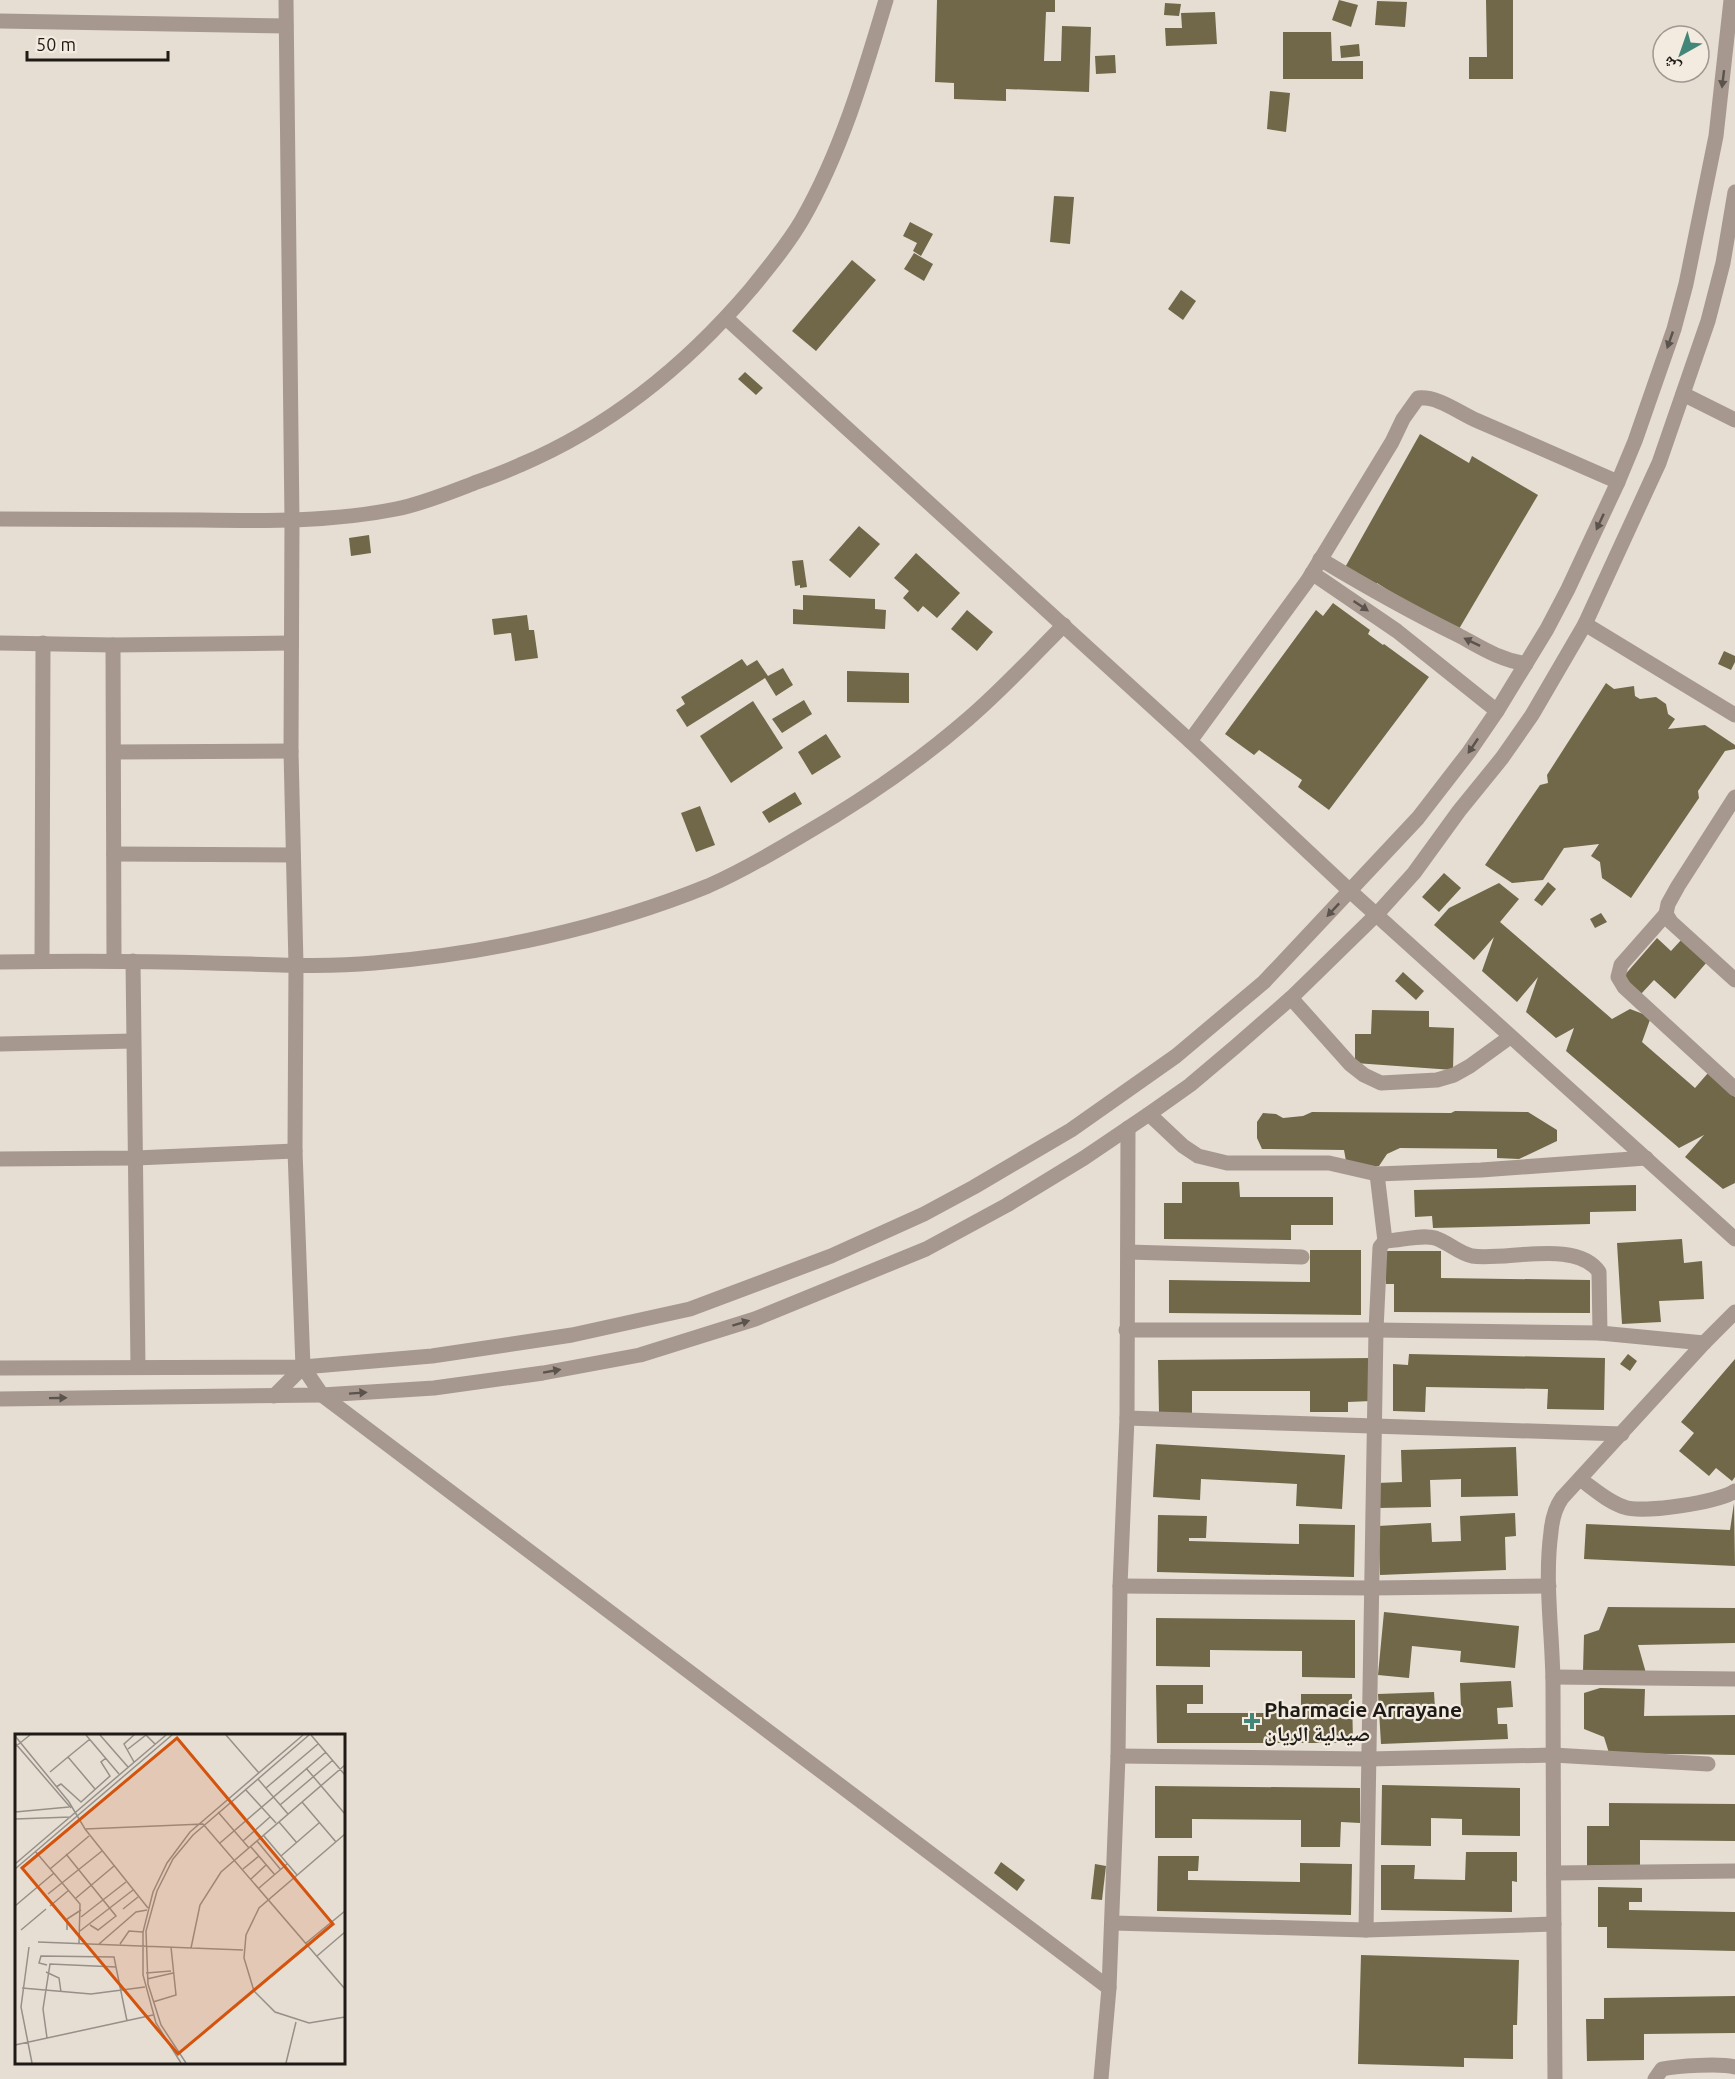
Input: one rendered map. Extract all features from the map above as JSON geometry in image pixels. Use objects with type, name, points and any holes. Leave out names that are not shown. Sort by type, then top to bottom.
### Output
[{"type":"street","points":[[286,0],[292,521],[292,855],[296,965],[295,1151],[303,1367],[322,1395],[802,1759],[1109,1988]]},
{"type":"street","points":[[0,519],[292,521],[398,509],[522,465],[580,435],[630,402],[679,363],[726,318],[772,264],[807,211],[832,160],[867,62],[886,0]]},
{"type":"street","points":[[0,1368],[303,1367],[432,1356],[572,1335],[690,1309],[831,1256],[924,1215],[1071,1130],[1176,1056],[1264,982],[1418,818],[1469,752],[1497,711],[1568,589],[1618,482],[1674,329],[1686,284],[1716,136],[1731,0]]},
{"type":"street","points":[[0,21],[286,26]]},
{"type":"street","points":[[0,1399],[322,1395],[434,1388],[640,1355],[755,1318],[926,1249],[1007,1205],[1149,1114],[1190,1085],[1291,998],[1377,914],[1414,873],[1532,715],[1585,624],[1659,463],[1708,321],[1723,263],[1735,192]]},
{"type":"street","points":[[726,318],[1191,741],[1350,891],[1735,1239]]},
{"type":"street","points":[[1683,394],[1735,420]]},
{"type":"street","points":[[1191,741],[1316,566],[1392,442],[1403,419],[1418,398],[1436,400],[1471,418],[1618,482]]},
{"type":"street","points":[[1316,566],[1504,659],[1526,664]]},
{"type":"street","points":[[1316,566],[1497,711]]},
{"type":"street","points":[[1397,631],[1411,612]]},
{"type":"street","points":[[1585,624],[1735,715]]},
{"type":"street","points":[[0,962],[114,960],[296,965],[372,963],[449,955],[513,943],[651,908],[711,885],[764,858],[850,808],[910,766],[968,719],[1064,625]]},
{"type":"street","points":[[0,642],[113,645],[291,643]]},
{"type":"street","points":[[42,961],[43,643]]},
{"type":"street","points":[[113,645],[114,960]]},
{"type":"street","points":[[114,752],[291,751]]},
{"type":"street","points":[[1735,797],[1678,886],[1668,904],[1666,914],[1621,964],[1618,977],[1624,987],[1735,1089]]},
{"type":"street","points":[[114,854],[292,855]]},
{"type":"street","points":[[1666,914],[1671,922],[1735,980]]},
{"type":"street","points":[[133,961],[138,1367]]},
{"type":"street","points":[[1291,998],[1350,1064],[1364,1075],[1381,1083],[1437,1080],[1454,1075],[1510,1037]]},
{"type":"street","points":[[0,1044],[133,1041]]},
{"type":"street","points":[[1149,1114],[1183,1146],[1198,1156],[1210,1160],[1246,1164],[1329,1163],[1377,1174],[1481,1170],[1646,1158]]},
{"type":"street","points":[[1101,2079],[1113,1923],[1118,1756],[1120,1586],[1127,1418],[1128,1128]]},
{"type":"street","points":[[0,1159],[136,1158],[295,1151]]},
{"type":"street","points":[[1366,1930],[1376,1330],[1379,1251],[1385,1241],[1377,1174]]},
{"type":"street","points":[[1385,1241],[1433,1237],[1473,1256],[1563,1254],[1582,1257],[1592,1263],[1599,1272],[1600,1333]]},
{"type":"street","points":[[1128,1252],[1302,1257]]},
{"type":"street","points":[[1555,2079],[1553,1677],[1549,1586],[1552,1521],[1559,1503],[1580,1479],[1735,1312]]},
{"type":"street","points":[[1126,1330],[1600,1333],[1704,1343]]},
{"type":"street","points":[[274,1396],[303,1367]]},
{"type":"street","points":[[1127,1418],[1374,1424],[1622,1434]]},
{"type":"street","points":[[1580,1479],[1624,1508],[1634,1509],[1702,1502],[1720,1498],[1735,1491]]},
{"type":"street","points":[[1120,1586],[1371,1588],[1549,1586]]},
{"type":"street","points":[[1553,1677],[1735,1679]]},
{"type":"street","points":[[1118,1756],[1368,1759],[1553,1755],[1708,1764]]},
{"type":"street","points":[[1554,1873],[1735,1871]]},
{"type":"street","points":[[1113,1923],[1366,1930],[1554,1924]]},
{"type":"street","points":[[1655,2079],[1662,2069],[1735,2067]]},
{"type":"building","points":[[937,0],[1055,0],[1055,12],[1046,12],[1044,61],[1061,61],[1062,26],[1091,27],[1089,92],[1006,89],[1006,101],[954,99],[954,83],[935,82]]},
{"type":"building","points":[[1339,0],[1358,5],[1351,27],[1332,20]]},
{"type":"building","points":[[1486,0],[1513,0],[1513,79],[1469,79],[1469,57],[1487,57]]},
{"type":"building","points":[[1377,1],[1407,2],[1405,27],[1375,25]]},
{"type":"building","points":[[1165,3],[1181,4],[1179,16],[1164,15]]},
{"type":"building","points":[[1215,12],[1217,44],[1166,46],[1165,28],[1182,28],[1181,13]]},
{"type":"building","points":[[1283,32],[1331,32],[1332,61],[1363,61],[1363,79],[1283,79]]},
{"type":"building","points":[[1359,44],[1360,56],[1341,58],[1340,46]]},
{"type":"building","points":[[1115,55],[1116,73],[1096,74],[1095,56]]},
{"type":"building","points":[[1270,91],[1290,93],[1286,132],[1267,129]]},
{"type":"building","points":[[1054,196],[1074,197],[1070,244],[1050,242]]},
{"type":"building","points":[[910,222],[933,234],[921,256],[913,251],[917,243],[903,236]]},
{"type":"building","points":[[914,253],[933,264],[924,281],[904,269]]},
{"type":"building","points":[[852,260],[876,280],[816,351],[792,331]]},
{"type":"building","points":[[1181,290],[1196,301],[1183,320],[1168,309]]},
{"type":"building","points":[[745,372],[763,388],[756,395],[738,379]]},
{"type":"building","points":[[1420,434],[1469,463],[1472,456],[1538,495],[1456,634],[1377,583],[1373,589],[1343,571]]},
{"type":"building","points":[[859,526],[880,544],[850,578],[829,560]]},
{"type":"building","points":[[369,535],[371,553],[351,556],[349,538]]},
{"type":"building","points":[[916,553],[960,593],[937,618],[923,606],[918,612],[903,598],[909,591],[894,578]]},
{"type":"building","points":[[803,560],[807,587],[800,588],[800,585],[795,586],[792,561]]},
{"type":"building","points":[[803,595],[875,599],[875,609],[886,610],[885,629],[793,624],[793,609],[803,610]]},
{"type":"building","points":[[1333,603],[1370,630],[1368,634],[1429,677],[1329,810],[1298,787],[1302,780],[1259,750],[1254,755],[1225,734],[1316,610],[1323,616]]},
{"type":"building","points":[[967,610],[993,632],[977,651],[951,629]]},
{"type":"building","points":[[527,615],[529,630],[534,630],[538,658],[515,661],[511,633],[494,635],[492,619]]},
{"type":"building","points":[[1724,651],[1735,656],[1731,670],[1718,664]]},
{"type":"building","points":[[742,659],[747,666],[757,660],[768,676],[783,668],[793,685],[776,696],[765,678],[687,727],[676,710],[685,704],[681,697]]},
{"type":"building","points":[[847,671],[909,673],[909,703],[847,702]]},
{"type":"building","points":[[1606,683],[1614,689],[1634,686],[1635,696],[1640,699],[1656,697],[1666,704],[1668,714],[1675,719],[1668,729],[1705,725],[1735,745],[1735,749],[1725,751],[1698,791],[1699,798],[1631,898],[1602,878],[1600,862],[1591,856],[1599,844],[1564,848],[1543,880],[1512,883],[1485,865],[1540,785],[1548,783],[1547,775]]},
{"type":"building","points":[[804,700],[812,714],[782,733],[772,719]]},
{"type":"building","points":[[753,701],[783,748],[731,783],[700,736]]},
{"type":"building","points":[[826,734],[841,757],[812,775],[798,752]]},
{"type":"building","points":[[795,792],[802,804],[769,823],[762,812]]},
{"type":"building","points":[[700,806],[715,845],[696,852],[681,813]]},
{"type":"building","points":[[1444,873],[1461,888],[1439,912],[1422,897]]},
{"type":"building","points":[[1548,882],[1556,889],[1542,906],[1534,900]]},
{"type":"building","points":[[1499,883],[1519,899],[1500,922],[1612,1019],[1630,1009],[1651,1017],[1642,1042],[1695,1088],[1708,1073],[1735,1097],[1735,1183],[1723,1189],[1685,1157],[1704,1135],[1679,1148],[1566,1051],[1574,1028],[1556,1038],[1526,1012],[1538,977],[1517,1002],[1482,971],[1494,937],[1474,960],[1434,925],[1449,908]]},
{"type":"building","points":[[1601,913],[1607,922],[1595,928],[1590,919]]},
{"type":"building","points":[[1657,938],[1671,951],[1682,939],[1707,962],[1675,999],[1654,980],[1641,994],[1623,977]]},
{"type":"building","points":[[1403,972],[1424,991],[1416,1000],[1395,981]]},
{"type":"building","points":[[1372,1010],[1429,1011],[1429,1027],[1454,1028],[1453,1070],[1355,1063],[1355,1034],[1371,1034]]},
{"type":"building","points":[[1455,1111],[1528,1112],[1557,1130],[1557,1141],[1519,1159],[1497,1158],[1497,1149],[1400,1148],[1387,1154],[1379,1166],[1371,1167],[1346,1161],[1344,1150],[1262,1149],[1257,1138],[1257,1122],[1263,1113],[1276,1114],[1283,1118],[1303,1116],[1312,1112],[1451,1113]]},
{"type":"building","points":[[1182,1182],[1239,1182],[1240,1197],[1333,1197],[1333,1225],[1291,1225],[1291,1240],[1164,1239],[1164,1203],[1182,1203]]},
{"type":"building","points":[[1636,1185],[1636,1211],[1590,1212],[1590,1224],[1433,1228],[1432,1216],[1415,1217],[1414,1190]]},
{"type":"building","points":[[1682,1239],[1684,1263],[1702,1261],[1704,1299],[1659,1301],[1661,1322],[1622,1324],[1617,1243]]},
{"type":"building","points":[[1310,1250],[1361,1250],[1361,1315],[1169,1313],[1169,1280],[1310,1282]]},
{"type":"building","points":[[1386,1251],[1441,1251],[1441,1278],[1590,1280],[1590,1313],[1394,1312],[1394,1284],[1386,1284]]},
{"type":"building","points":[[1409,1354],[1605,1358],[1604,1410],[1547,1409],[1548,1389],[1426,1387],[1425,1412],[1393,1411],[1393,1364],[1408,1365]]},
{"type":"building","points":[[1628,1354],[1637,1361],[1630,1371],[1620,1364]]},
{"type":"building","points":[[1371,1358],[1371,1401],[1348,1402],[1348,1412],[1310,1412],[1310,1391],[1192,1391],[1192,1413],[1159,1413],[1158,1360]]},
{"type":"building","points":[[1735,1359],[1735,1477],[1732,1481],[1716,1468],[1709,1476],[1679,1451],[1694,1433],[1681,1422]]},
{"type":"building","points":[[1156,1444],[1345,1455],[1342,1509],[1296,1506],[1297,1484],[1201,1479],[1200,1500],[1153,1497]]},
{"type":"building","points":[[1516,1447],[1518,1496],[1461,1497],[1461,1479],[1430,1480],[1431,1507],[1378,1508],[1377,1483],[1402,1482],[1401,1450]]},
{"type":"building","points":[[1734,1503],[1735,1566],[1584,1559],[1586,1524],[1730,1530]]},
{"type":"building","points":[[1515,1513],[1516,1536],[1505,1537],[1506,1570],[1380,1575],[1378,1526],[1431,1523],[1432,1542],[1461,1541],[1460,1516]]},
{"type":"building","points":[[1158,1515],[1207,1516],[1206,1538],[1189,1538],[1189,1541],[1299,1544],[1299,1524],[1355,1525],[1354,1577],[1157,1572]]},
{"type":"building","points":[[1608,1607],[1735,1608],[1735,1643],[1638,1645],[1646,1673],[1583,1672],[1584,1635],[1599,1630]]},
{"type":"building","points":[[1384,1612],[1519,1626],[1515,1668],[1460,1662],[1461,1651],[1412,1646],[1409,1678],[1378,1675]]},
{"type":"building","points":[[1156,1618],[1355,1620],[1355,1678],[1302,1677],[1302,1651],[1210,1650],[1210,1667],[1156,1666]]},
{"type":"building","points":[[1511,1681],[1513,1707],[1497,1708],[1498,1724],[1507,1724],[1508,1739],[1381,1744],[1378,1694],[1434,1692],[1435,1709],[1461,1708],[1460,1683]]},
{"type":"building","points":[[1156,1685],[1203,1685],[1203,1704],[1187,1704],[1187,1713],[1301,1713],[1301,1694],[1352,1694],[1353,1743],[1157,1743]]},
{"type":"building","points":[[1600,1688],[1645,1689],[1644,1716],[1735,1715],[1735,1755],[1609,1753],[1604,1737],[1584,1729],[1584,1693]]},
{"type":"building","points":[[1382,1785],[1520,1788],[1520,1836],[1462,1835],[1462,1819],[1431,1818],[1431,1846],[1381,1845]]},
{"type":"building","points":[[1155,1786],[1360,1788],[1360,1823],[1341,1822],[1340,1847],[1301,1847],[1301,1820],[1192,1819],[1192,1838],[1155,1838]]},
{"type":"building","points":[[1609,1803],[1735,1804],[1735,1841],[1640,1840],[1640,1869],[1587,1869],[1587,1826],[1609,1826]]},
{"type":"building","points":[[1466,1852],[1517,1852],[1517,1882],[1512,1881],[1512,1912],[1381,1910],[1381,1865],[1415,1865],[1414,1879],[1465,1880]]},
{"type":"building","points":[[1158,1856],[1199,1856],[1198,1871],[1188,1871],[1188,1880],[1300,1882],[1300,1863],[1352,1864],[1351,1915],[1157,1911]]},
{"type":"building","points":[[1001,1862],[1025,1880],[1017,1891],[994,1873]]},
{"type":"building","points":[[1095,1864],[1106,1866],[1102,1900],[1091,1899]]},
{"type":"building","points":[[1598,1887],[1642,1888],[1642,1902],[1629,1902],[1629,1910],[1735,1912],[1735,1951],[1607,1948],[1607,1927],[1598,1927]]},
{"type":"building","points":[[1361,1955],[1519,1960],[1517,2025],[1513,2025],[1513,2059],[1464,2058],[1464,2067],[1358,2064]]},
{"type":"building","points":[[1735,1996],[1735,2033],[1644,2034],[1644,2060],[1587,2061],[1586,2019],[1604,2019],[1604,1998]]},
{"type":"place","name":"Pharmacie Arrayane صيدلية الريان","points":[[1252,1721]]}]
